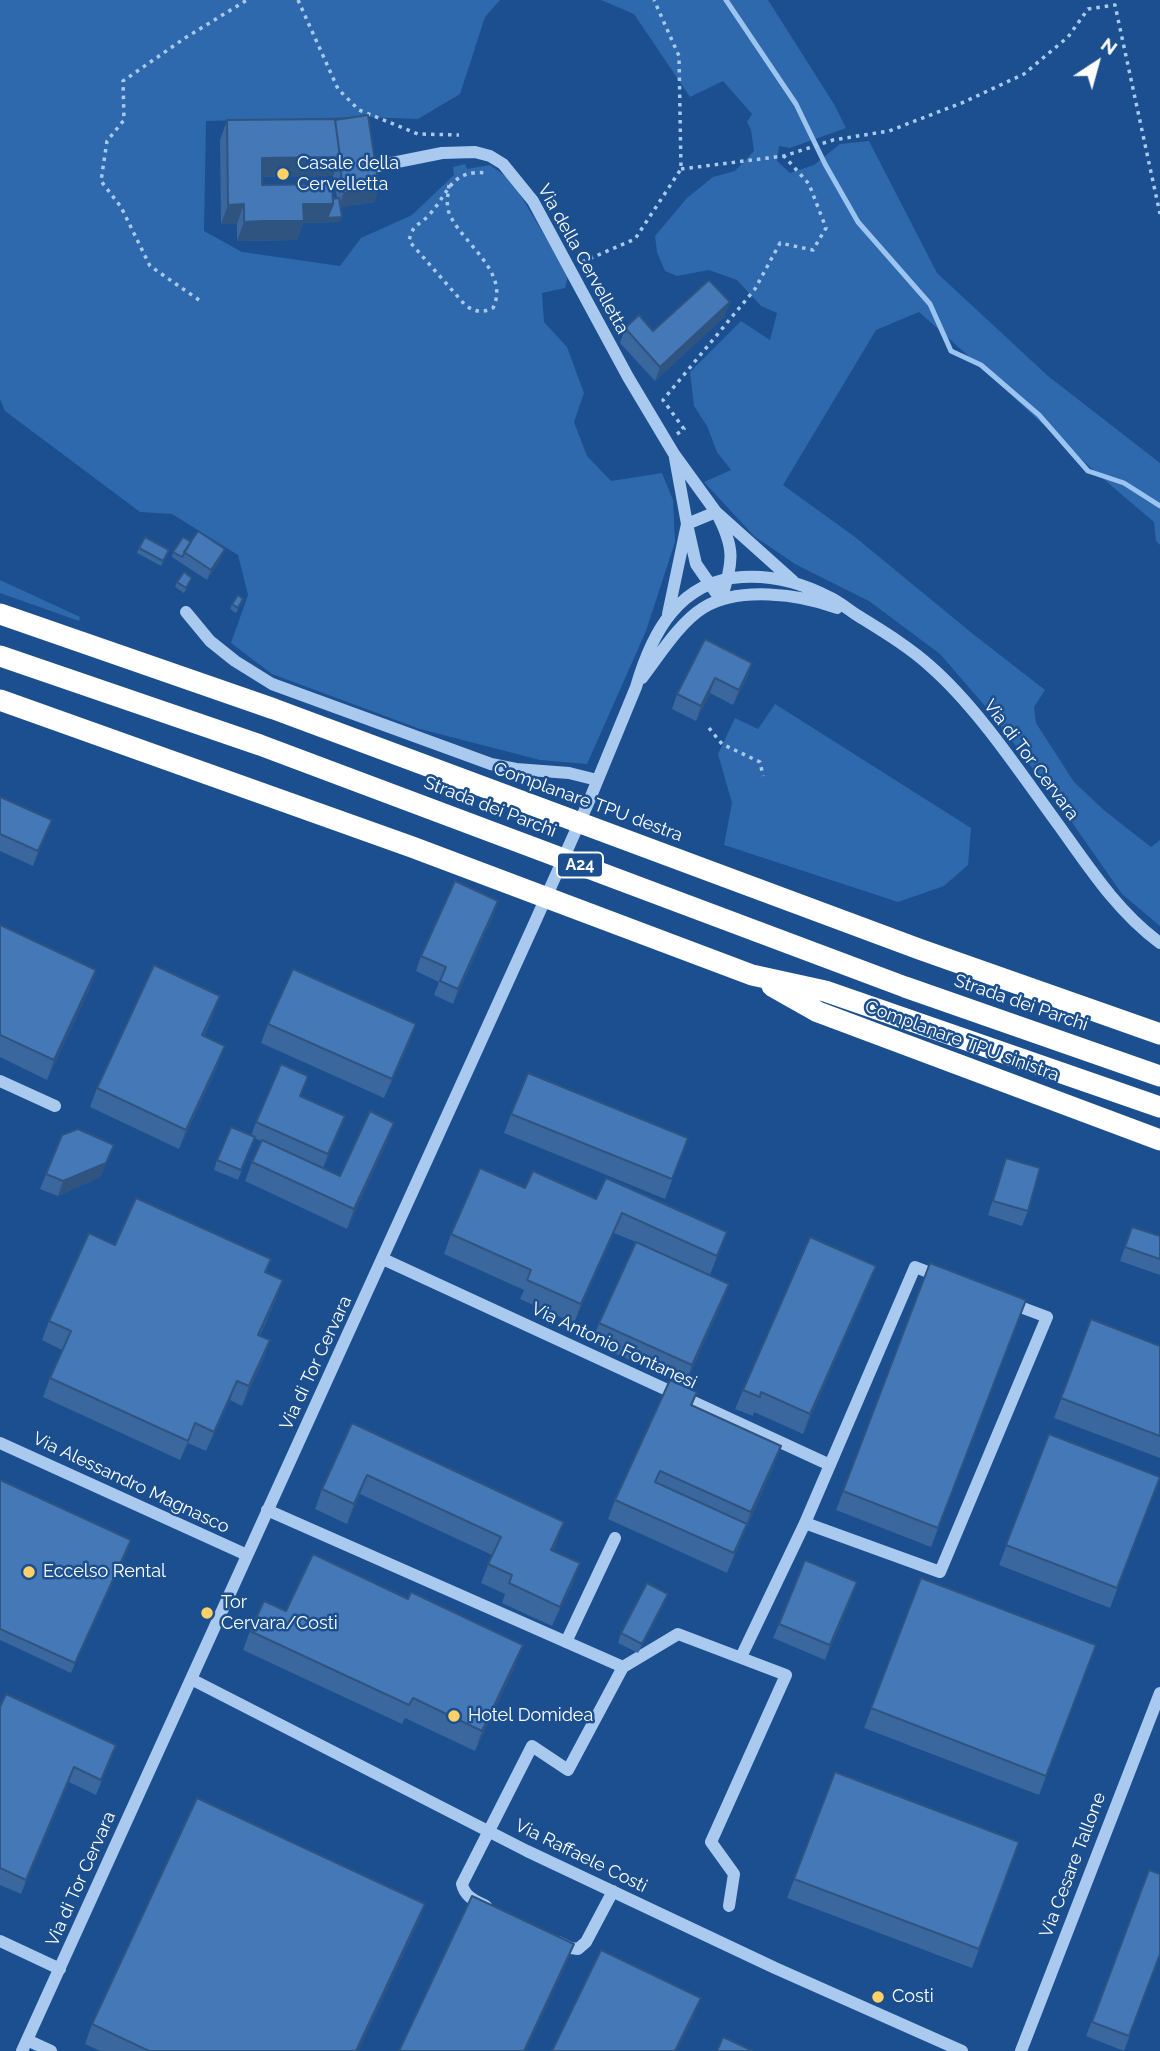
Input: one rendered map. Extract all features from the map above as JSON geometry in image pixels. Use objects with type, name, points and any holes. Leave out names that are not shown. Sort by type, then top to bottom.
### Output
[{"type":"highway","name":"Complanare TPU destra","points":[[0,614],[274,709],[919,949],[1160,1034]]},
{"type":"highway","name":"Strada dei Parchi","points":[[0,656],[260,745],[892,982],[1160,1076]]},
{"type":"highway","name":"A24","points":[[0,700],[412,847],[752,975],[825,991],[1160,1107]]},
{"type":"highway","name":"Complanare TPU sinistra","points":[[752,975],[818,1012],[1160,1140]]},
{"type":"street","name":"Via della Cervelletta","points":[[372,167],[442,153],[475,152],[490,156],[503,164],[533,201],[628,377],[674,454],[716,512]]},
{"type":"street","points":[[674,454],[696,564],[721,600]]},
{"type":"street","points":[[687,524],[716,512]]},
{"type":"street","points":[[716,512],[729,536],[731,557],[721,600]]},
{"type":"street","points":[[716,512],[796,583]]},
{"type":"street","points":[[668,614],[687,524]]},
{"type":"street","name":"Via di Tor Cervara","points":[[24,2045],[535,922],[589,801],[652,642],[668,614],[709,584],[728,578],[762,576],[796,583],[830,597],[918,656],[962,699],[1030,786],[1115,903],[1144,932],[1160,943]]},
{"type":"street","name":"Via di Tor Cervara","points":[[636,687],[692,617],[703,608],[721,600],[744,595],[789,596],[826,604],[858,616]]},
{"type":"street","points":[[186,612],[210,641],[235,661],[272,684],[491,764],[516,769],[569,773],[597,780]]},
{"type":"street","points":[[0,1081],[55,1106]]},
{"type":"street","name":"Via Antonio Fontanesi","points":[[383,1259],[830,1465]]},
{"type":"street","points":[[741,1657],[805,1523],[915,1267],[951,1280]]},
{"type":"street","points":[[805,1523],[940,1572],[1047,1317],[999,1298]]},
{"type":"street","name":"Via Alessandro Magnasco","points":[[0,1443],[247,1555]]},
{"type":"street","points":[[267,1510],[623,1667]]},
{"type":"street","points":[[566,1642],[615,1538]]},
{"type":"street","points":[[503,1914],[468,1897],[462,1884],[531,1746],[568,1770],[623,1667],[678,1634],[786,1675],[711,1842],[734,1874],[729,1906]]},
{"type":"street","name":"Via Raffaele Costi","points":[[191,1679],[488,1831],[612,1891],[775,1968],[962,2051]]},
{"type":"street","name":"Via Cesare Tallone","points":[[1021,2051],[1160,1693]]},
{"type":"street","points":[[548,1937],[578,1949],[586,1942],[612,1891]]},
{"type":"street","points":[[0,1941],[60,1969]]},
{"type":"street","points":[[24,2045],[51,2051]]},
{"type":"path","points":[[199,300],[150,266],[121,207],[101,181],[107,141],[124,120],[123,80],[247,0]]},
{"type":"path","points":[[298,0],[338,89],[359,110],[418,134],[465,136]]},
{"type":"path","points":[[570,267],[635,239],[681,169],[680,56],[654,0]]},
{"type":"path","points":[[681,169],[784,156],[833,140],[889,131],[964,102],[1024,74],[1068,37],[1088,9],[1114,3],[1160,214]]},
{"type":"path","points":[[666,441],[684,429],[663,400],[755,289],[780,243],[813,250],[825,228],[809,184],[784,156]]},
{"type":"path","points":[[449,185],[447,205],[451,218],[488,267],[498,292],[493,308],[484,312],[475,312],[466,306],[409,241],[412,229],[428,216],[449,185],[463,175],[475,172],[494,173],[517,181]]},
{"type":"path","points":[[709,727],[722,744],[760,762],[763,776]]},
{"type":"shaded area","points":[[0,0],[500,0],[485,17],[460,94],[418,119],[366,117],[206,121],[204,231],[242,252],[340,266],[361,238],[412,215],[454,175],[453,167],[465,164],[467,169],[490,165],[512,181],[568,275],[565,288],[542,293],[544,322],[567,347],[584,393],[574,422],[587,456],[611,481],[662,473],[673,500],[675,542],[646,631],[587,764],[540,760],[420,729],[272,674],[231,643],[248,595],[238,555],[172,514],[140,512],[5,411],[0,399]]},
{"type":"shaded area","points":[[601,0],[768,0],[834,104],[846,128],[790,148],[779,146],[777,161],[790,173],[814,165],[840,144],[869,141],[937,273],[1048,376],[1160,463],[1160,545],[1156,541],[1154,522],[919,312],[876,330],[783,485],[855,537],[1045,690],[1034,707],[1036,723],[1074,782],[1105,811],[1151,847],[1160,840],[1160,926],[1122,894],[992,714],[940,654],[869,601],[795,564],[754,536],[704,482],[731,470],[717,452],[707,426],[694,406],[690,372],[741,321],[770,340],[777,313],[761,306],[737,280],[709,270],[677,276],[665,271],[657,252],[655,236],[687,198],[713,177],[735,171],[754,151],[747,122],[752,114],[723,81],[690,97],[634,14]]},
{"type":"shaded area","points":[[0,580],[80,617],[79,621],[0,593]]},
{"type":"shaded area","points":[[775,704],[971,828],[968,865],[944,886],[898,902],[724,845],[732,803],[718,754],[735,718],[758,729]]},
{"type":"building","points":[[368,115],[379,187],[344,193],[335,120]]},
{"type":"building","points":[[335,119],[340,157],[262,158],[262,185],[332,184],[333,204],[303,204],[304,221],[244,222],[244,204],[228,205],[227,120]]},
{"type":"building","points":[[339,198],[342,217],[327,218],[333,199]]},
{"type":"building","points":[[709,280],[730,302],[660,367],[625,328],[639,315],[653,331]]},
{"type":"building","points":[[198,531],[225,549],[211,570],[184,552]]},
{"type":"building","points":[[145,537],[169,550],[163,561],[139,548]]},
{"type":"building","points":[[183,537],[191,542],[182,557],[173,552]]},
{"type":"building","points":[[184,572],[192,578],[186,588],[177,582]]},
{"type":"building","points":[[238,595],[243,599],[238,608],[232,604]]},
{"type":"building","points":[[705,639],[752,663],[739,690],[715,678],[701,706],[677,694]]},
{"type":"building","points":[[0,797],[52,820],[38,851],[0,834]]},
{"type":"building","points":[[455,881],[498,901],[458,989],[440,981],[446,967],[421,956]]},
{"type":"building","points":[[0,925],[96,970],[54,1060],[0,1035]]},
{"type":"building","points":[[154,965],[220,996],[202,1035],[225,1046],[186,1130],[97,1088]]},
{"type":"building","points":[[293,969],[416,1024],[392,1079],[268,1024]]},
{"type":"building","points":[[281,1064],[308,1076],[300,1096],[345,1116],[328,1154],[256,1122]]},
{"type":"building","points":[[528,1073],[688,1138],[672,1179],[511,1114]]},
{"type":"building","points":[[370,1111],[394,1123],[354,1209],[252,1162],[262,1140],[340,1176]]},
{"type":"building","points":[[231,1127],[255,1137],[241,1170],[217,1160]]},
{"type":"building","points":[[78,1129],[114,1145],[106,1163],[63,1181],[46,1174],[62,1135]]},
{"type":"building","points":[[1006,1158],[1040,1168],[1028,1211],[993,1201]]},
{"type":"building","points":[[480,1168],[525,1188],[533,1171],[596,1199],[606,1178],[727,1232],[717,1256],[622,1213],[581,1304],[527,1280],[531,1270],[451,1234]]},
{"type":"building","points":[[136,1198],[271,1259],[265,1272],[283,1280],[258,1335],[270,1340],[249,1386],[237,1381],[214,1432],[195,1423],[188,1441],[50,1378],[71,1331],[49,1321],[89,1233],[115,1245]]},
{"type":"building","points":[[1132,1227],[1160,1236],[1160,1259],[1125,1247]]},
{"type":"building","points":[[810,1237],[876,1266],[810,1414],[761,1392],[760,1397],[743,1390]]},
{"type":"building","points":[[636,1242],[729,1284],[692,1365],[599,1323]]},
{"type":"building","points":[[930,1263],[1026,1300],[938,1528],[843,1491]]},
{"type":"building","points":[[1091,1319],[1160,1346],[1160,1436],[1061,1398]]},
{"type":"building","points":[[670,1380],[697,1392],[691,1405],[781,1446],[751,1512],[660,1471],[655,1482],[747,1524],[734,1553],[615,1500]]},
{"type":"building","points":[[352,1423],[564,1522],[551,1550],[580,1563],[560,1607],[509,1583],[512,1575],[488,1564],[501,1537],[367,1475],[354,1504],[322,1489]]},
{"type":"building","points":[[1049,1434],[1160,1477],[1117,1588],[1006,1545]]},
{"type":"building","points":[[0,1480],[131,1540],[75,1663],[0,1629]]},
{"type":"building","points":[[313,1554],[408,1599],[411,1592],[523,1645],[482,1731],[413,1698],[409,1705],[250,1631],[264,1601],[286,1611]]},
{"type":"building","points":[[805,1560],[857,1582],[830,1645],[779,1624]]},
{"type":"building","points":[[921,1578],[1096,1645],[1046,1776],[871,1708]]},
{"type":"building","points":[[647,1583],[668,1594],[642,1644],[621,1633]]},
{"type":"building","points":[[6,1694],[116,1745],[101,1780],[74,1767],[26,1880],[0,1868],[0,1707]]},
{"type":"building","points":[[835,1772],[1019,1842],[979,1949],[794,1879]]},
{"type":"building","points":[[197,1798],[425,1904],[356,2051],[149,2051],[92,2024]]},
{"type":"building","points":[[1149,1870],[1160,1874],[1160,1954],[1129,2036],[1092,2022]]},
{"type":"building","points":[[472,1896],[574,1944],[524,2051],[399,2051]]},
{"type":"building","points":[[601,1950],[701,1998],[675,2051],[552,2051]]},
{"type":"building","points":[[723,2037],[753,2051],[717,2051]]},
{"type":"waterway","points":[[726,0],[796,104],[825,164],[858,222],[930,304],[951,351],[981,365],[1039,415],[1088,471],[1124,483],[1160,506]]},
{"type":"place","name":"Casale della Cervelletta","points":[[283,174]]},
{"type":"place","name":"Eccelso Rental","points":[[29,1572]]},
{"type":"place","name":"Tor Cervara/Costi","points":[[207,1613]]},
{"type":"place","name":"Hotel Domidea","points":[[454,1716]]},
{"type":"place","name":"Costi","points":[[878,1997]]}]
